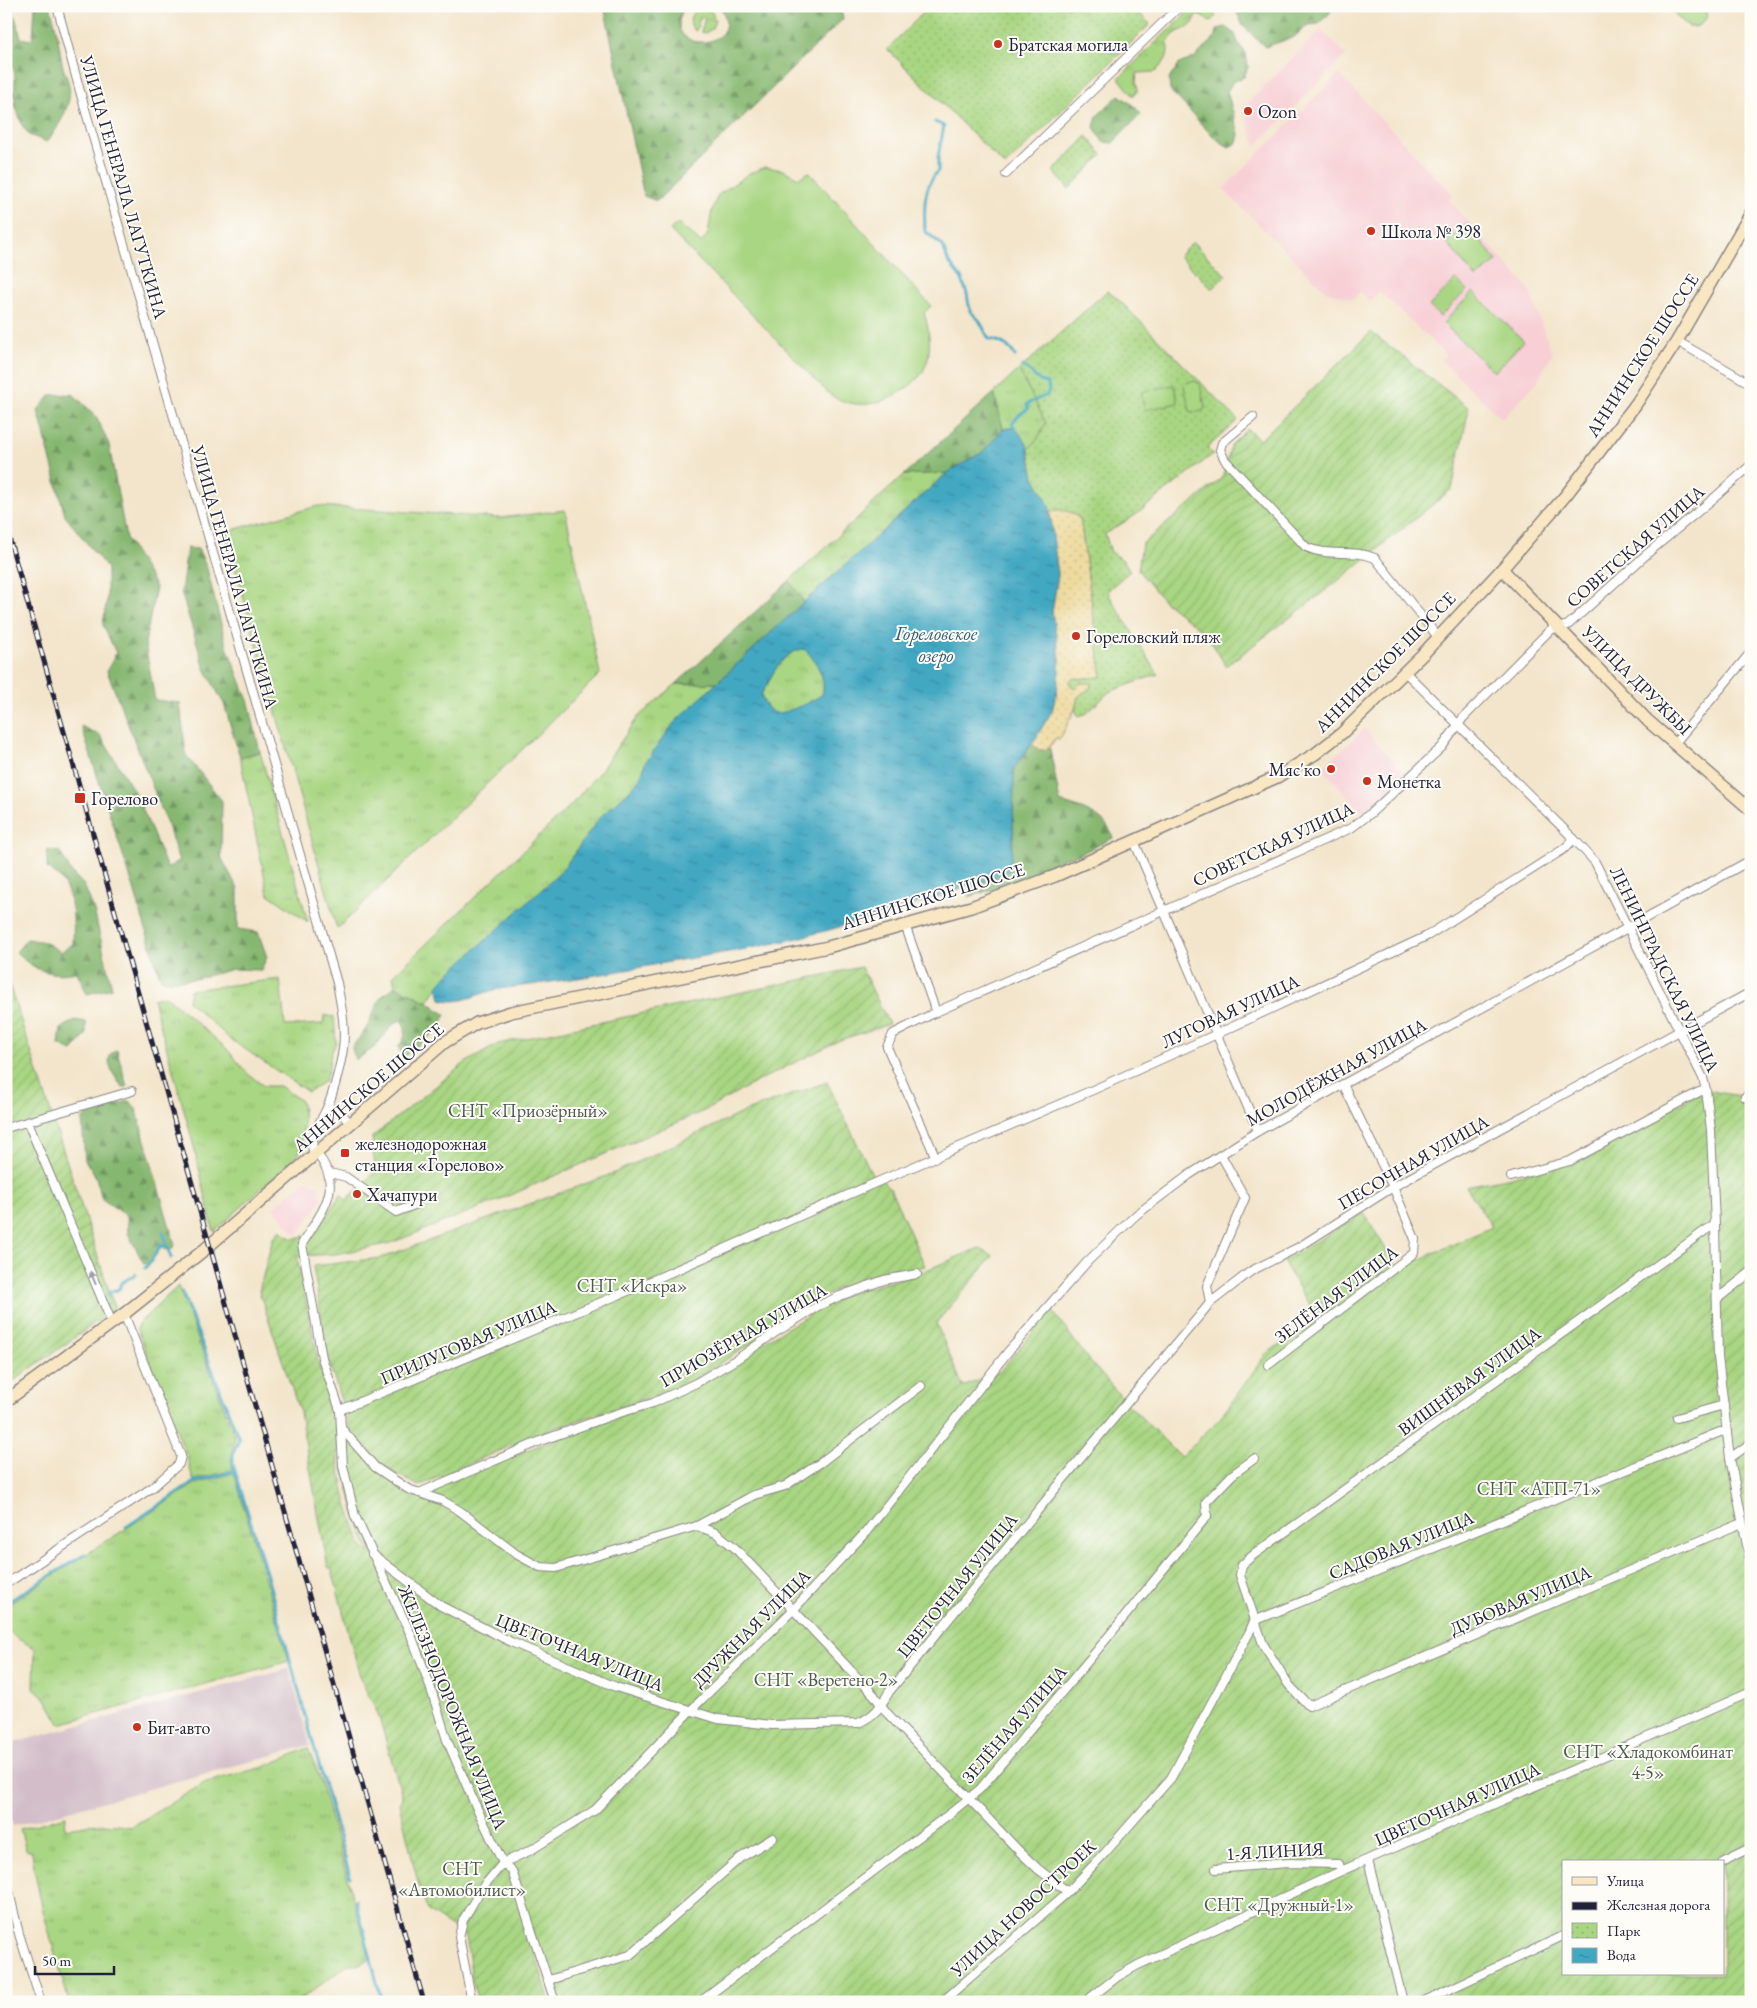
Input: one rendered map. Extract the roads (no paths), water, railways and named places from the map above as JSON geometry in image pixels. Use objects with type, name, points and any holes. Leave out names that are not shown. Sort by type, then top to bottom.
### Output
[{"type":"main road","name":"АННИНСКОЕ ШОССЕ","points":[[6,1401],[124,1314],[234,1226],[445,1042],[477,1023],[511,1012],[828,947],[970,907],[1055,876],[1134,841],[1277,777],[1315,754],[1342,733],[1405,672],[1542,524],[1636,404],[1677,341],[1751,212]]},
{"type":"main road","name":"УЛИЦА ДРУЖБЫ","points":[[1502,569],[1559,626],[1648,721],[1751,810]]},
{"type":"street","name":"УЛИЦА ГЕНЕРАЛА ЛАГУТКИНА","points":[[57,6],[337,983],[344,1015],[343,1049],[327,1108],[321,1118],[311,1146],[315,1154]]},
{"type":"street","points":[[1006,174],[1180,6]]},
{"type":"street","points":[[1677,341],[1751,384]]},
{"type":"street","points":[[1253,417],[1222,443],[1220,450],[1225,460],[1306,547],[1317,552],[1364,553],[1375,558],[1438,638]]},
{"type":"street","name":"СОВЕТСКАЯ УЛИЦА","points":[[936,1158],[887,1047],[893,1034],[936,1012],[1351,828],[1371,814],[1442,747],[1459,724],[1550,630],[1568,625],[1648,553],[1714,499],[1751,465]]},
{"type":"street","points":[[1675,743],[1751,652]]},
{"type":"street","name":"ЛЕНИНГРАДСКАЯ УЛИЦА","points":[[1405,672],[1595,862],[1703,1078],[1711,1130],[1718,1357],[1730,1458],[1751,1566]]},
{"type":"street","name":"ЛУГОВАЯ УЛИЦА","points":[[882,1180],[1095,1089],[1427,936],[1564,849],[1574,839]]},
{"type":"street","points":[[1134,841],[1258,1131]]},
{"type":"street","name":"МОЛОДЁЖНАЯ УЛИЦА","points":[[989,1378],[1007,1353],[1088,1260],[1136,1215],[1189,1175],[1258,1131],[1751,860]]},
{"type":"street","points":[[905,925],[936,1012]]},
{"type":"street","name":"ПЕСОЧНАЯ УЛИЦА","points":[[1126,1402],[1210,1303],[1250,1271],[1299,1247],[1393,1187],[1751,992]]},
{"type":"street","name":"ЗЕЛЁНАЯ УЛИЦА","points":[[1268,1365],[1414,1253],[1415,1239],[1393,1187],[1343,1084]]},
{"type":"street","points":[[1511,1178],[1570,1161],[1706,1090]]},
{"type":"street","points":[[6,1128],[132,1091]]},
{"type":"street","points":[[327,1108],[340,1112],[350,1123]]},
{"type":"street","points":[[28,1123],[112,1323]]},
{"type":"street","points":[[315,1154],[325,1163],[330,1173],[346,1177],[396,1212],[417,1204]]},
{"type":"street","points":[[1210,1303],[1208,1286],[1246,1198],[1221,1155]]},
{"type":"street","name":"ЖЕЛЕЗНОДОРОЖНАЯ УЛИЦА","points":[[330,1173],[330,1185],[326,1203],[302,1244],[322,1358],[340,1410],[343,1466],[353,1508],[372,1554],[411,1635],[447,1740],[473,1800],[503,1863],[512,1871],[555,2002]]},
{"type":"street","name":"ПРИЛУГОВАЯ УЛИЦА","points":[[340,1410],[628,1291],[882,1180]]},
{"type":"street","name":"ВИШНЁВАЯ УЛИЦА","points":[[1254,1621],[1240,1576],[1242,1565],[1715,1225]]},
{"type":"street","points":[[1717,1299],[1751,1272]]},
{"type":"street","name":"ПРИОЗЁРНАЯ УЛИЦА","points":[[419,1493],[543,1440],[653,1403],[696,1383],[737,1359],[818,1306],[884,1280],[917,1274]]},
{"type":"street","points":[[6,1584],[153,1488],[179,1464],[181,1456],[124,1314]]},
{"type":"street","name":"ДРУЖНАЯ УЛИЦА","points":[[503,1863],[531,1850],[595,1810],[691,1710],[794,1609],[866,1532],[989,1378]]},
{"type":"street","points":[[342,1430],[375,1467],[408,1489],[443,1501],[460,1511],[516,1554],[540,1567],[556,1568],[697,1526],[754,1495],[785,1486],[820,1463],[921,1386]]},
{"type":"street","name":"ЦВЕТОЧНАЯ УЛИЦА","points":[[372,1554],[441,1606],[511,1642],[616,1686],[718,1718],[772,1725],[858,1723],[870,1718],[881,1705],[889,1692],[1060,1482],[1101,1435],[1126,1402]]},
{"type":"street","points":[[1677,1418],[1724,1405]]},
{"type":"street","name":"САДОВАЯ УЛИЦА","points":[[1254,1621],[1720,1432],[1726,1432]]},
{"type":"street","points":[[1730,1458],[1751,1443]]},
{"type":"street","name":"ЗЕЛЁНАЯ УЛИЦА","points":[[700,2002],[980,1789],[1207,1516],[1206,1502],[1232,1476],[1254,1459]]},
{"type":"street","name":"ДУБОВАЯ УЛИЦА","points":[[1254,1621],[1263,1644],[1289,1685],[1309,1706],[1742,1523]]},
{"type":"street","points":[[697,1526],[716,1533],[734,1547],[794,1609],[968,1798],[1038,1869],[1068,1892]]},
{"type":"street","name":"УЛИЦА НОВОСТРОЕК","points":[[942,2002],[1068,1892],[1171,1778],[1254,1621]]},
{"type":"street","name":"ЦВЕТОЧНАЯ УЛИЦА","points":[[1341,1871],[1751,1692]]},
{"type":"street","points":[[549,1980],[630,1955],[740,1858],[773,1838]]},
{"type":"street","points":[[1724,1861],[1751,1848]]},
{"type":"street","points":[[1368,1860],[1403,2002]]},
{"type":"street","points":[[472,2002],[459,1937],[463,1920],[482,1888],[503,1863]]},
{"type":"street","name":"1-Я ЛИНИЯ","points":[[1085,2002],[1117,1977],[1138,1965],[1341,1871],[1339,1864],[1288,1863],[1216,1869]]},
{"type":"street","points":[[6,1879],[19,1934],[41,2002]]},
{"type":"street","points":[[1422,2002],[1562,1936]]},
{"type":"water","name":"Гореловское озеро","points":[[1015,427],[1027,444],[1034,477],[1049,505],[1058,575],[1052,612],[1060,659],[1057,691],[1052,711],[1032,744],[1014,768],[1013,839],[1010,870],[906,908],[783,942],[609,973],[499,989],[463,1000],[448,1001],[441,999],[438,986],[449,973],[561,872],[600,817],[641,778],[645,763],[674,723],[947,473],[983,452],[1003,429]],"holes":[[[804,649],[822,676],[822,695],[787,711],[774,713],[767,707],[761,696],[762,692],[782,661],[798,650]]]},
{"type":"waterway","points":[[935,122],[944,126],[938,157],[938,171],[927,191],[924,215],[925,231],[943,246],[948,261],[962,279],[970,311],[979,320],[989,339],[1005,344],[1015,356]]},
{"type":"waterway","points":[[1015,427],[1012,424],[1020,414],[1028,409],[1027,404],[1047,395],[1049,390],[1048,384],[1040,381],[1023,366]]},
{"type":"waterway","points":[[163,1232],[171,1258]]},
{"type":"waterway","points":[[145,1268],[160,1246],[168,1246]]},
{"type":"waterway","points":[[109,1296],[110,1292],[119,1289],[121,1283],[136,1274]]},
{"type":"waterway","points":[[182,1292],[239,1439],[233,1454],[233,1464],[267,1576],[350,1877]]},
{"type":"waterway","points":[[126,1527],[194,1482],[235,1471]]},
{"type":"waterway","points":[[6,1603],[85,1554]]},
{"type":"waterway","points":[[356,1900],[382,2002]]},
{"type":"railway","points":[[6,527],[424,2002]]},
{"type":"place","name":"Братская могила","points":[[998,44]]},
{"type":"place","name":"Ozon","points":[[1248,111]]},
{"type":"place","name":"Школа № 398","points":[[1371,231]]},
{"type":"place","name":"Гореловский пляж","points":[[1076,636]]},
{"type":"place","name":"Мяс'ко","points":[[1331,769]]},
{"type":"place","name":"Монетка","points":[[1367,781]]},
{"type":"place","name":"Горелово","points":[[80,798]]},
{"type":"place","name":"железнодорожная станция «Горелово»","points":[[345,1153]]},
{"type":"place","name":"Хачапури","points":[[357,1194]]},
{"type":"place","name":"Бит-авто","points":[[137,1727]]},
{"type":"park label","name":"СНТ «Приозёрный»","points":[[528,1110]]},
{"type":"park label","name":"СНТ «Искра»","points":[[632,1285]]},
{"type":"park label","name":"СНТ «АТП-71»","points":[[1539,1488]]},
{"type":"park label","name":"СНТ «Веретено-2»","points":[[826,1679]]},
{"type":"park label","name":"СНТ «Хладокомбинат 4-5»","points":[[1648,1761]]},
{"type":"park label","name":"СНТ «Автомобилист»","points":[[462,1878]]},
{"type":"park label","name":"СНТ «Дружный-1»","points":[[1279,1904]]}]
